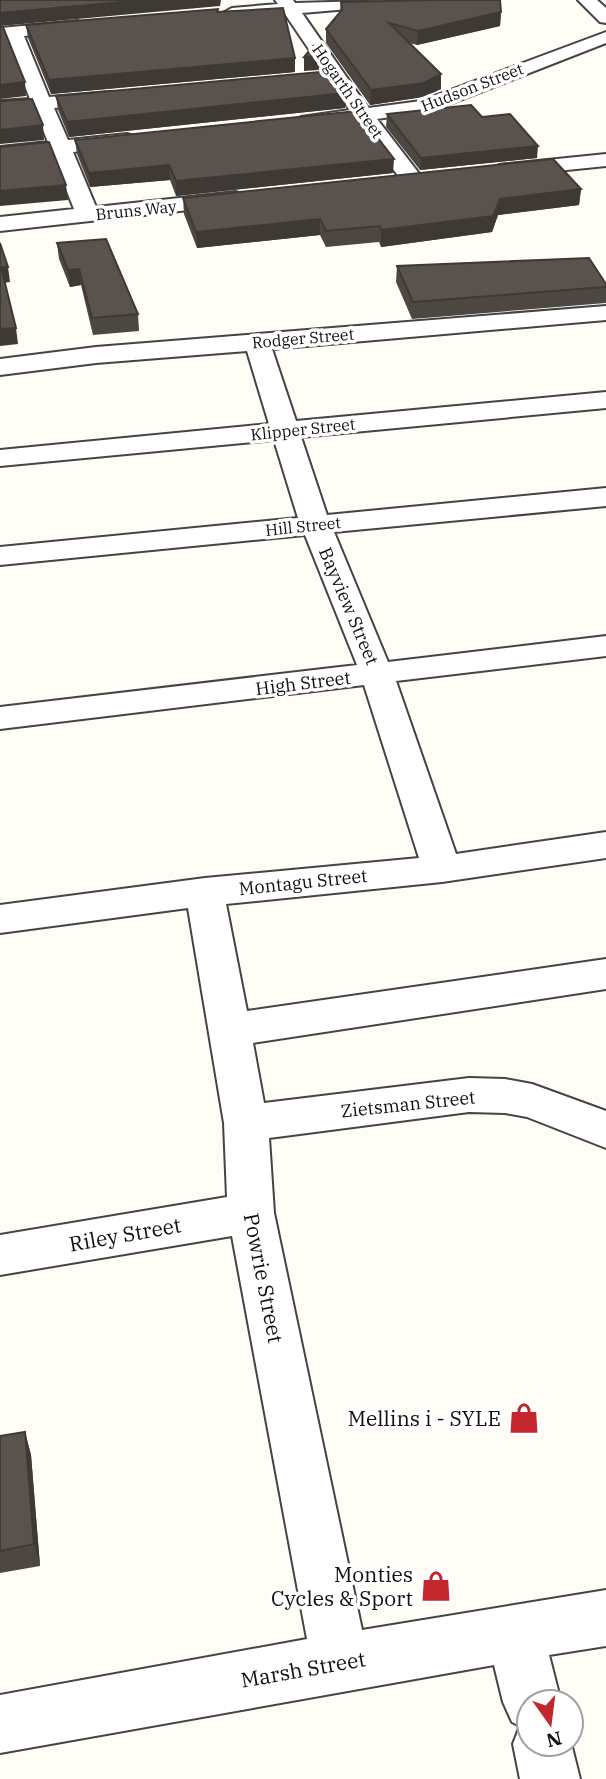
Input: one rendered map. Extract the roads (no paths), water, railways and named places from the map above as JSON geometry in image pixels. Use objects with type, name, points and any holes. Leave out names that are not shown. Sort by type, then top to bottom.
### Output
[{"type":"street","points":[[208,15],[288,4],[396,0]]},
{"type":"street","points":[[587,0],[606,18]]},
{"type":"street","name":"Hogarth Street","points":[[288,4],[364,116],[413,180]]},
{"type":"street","points":[[88,215],[43,104],[7,33],[97,25]]},
{"type":"street","name":"Hudson Street","points":[[295,123],[364,116],[436,103],[606,37]]},
{"type":"street","points":[[310,79],[337,77]]},
{"type":"street","points":[[0,107],[123,96]]},
{"type":"street","points":[[0,153],[143,139]]},
{"type":"street","points":[[482,173],[606,160]]},
{"type":"street","points":[[386,183],[440,177]]},
{"type":"street","name":"Bruns Way","points":[[0,225],[251,198]]},
{"type":"street","name":"Rodger Street","points":[[0,367],[120,352],[606,313]]},
{"type":"street","name":"Bayview Street","points":[[257,343],[315,524],[377,674],[442,869]]},
{"type":"street","name":"Klipper Street","points":[[0,458],[606,400]]},
{"type":"street","name":"Hill Street","points":[[0,556],[606,497]]},
{"type":"street","name":"High Street","points":[[0,718],[606,646]]},
{"type":"street","name":"Montagu Street","points":[[0,919],[205,892],[442,869],[606,845]]},
{"type":"street","name":"Powrie Street","points":[[205,892],[246,1123],[251,1213],[340,1662]]},
{"type":"street","points":[[230,1030],[606,974]]},
{"type":"street","name":"Zietsman Street","points":[[246,1123],[469,1095],[505,1096],[532,1101],[606,1130]]},
{"type":"street","name":"Riley Street","points":[[0,1255],[251,1213]]},
{"type":"street","name":"Marsh Street","points":[[0,1724],[340,1662],[606,1618]]},
{"type":"street","points":[[515,1634],[528,1688]]},
{"type":"street","points":[[545,1758],[550,1779]]},
{"type":"place","name":"Mellins i - SYLE","points":[[524,1418]]},
{"type":"place","name":"Monties Cycles & Sport","points":[[436,1586]]}]
